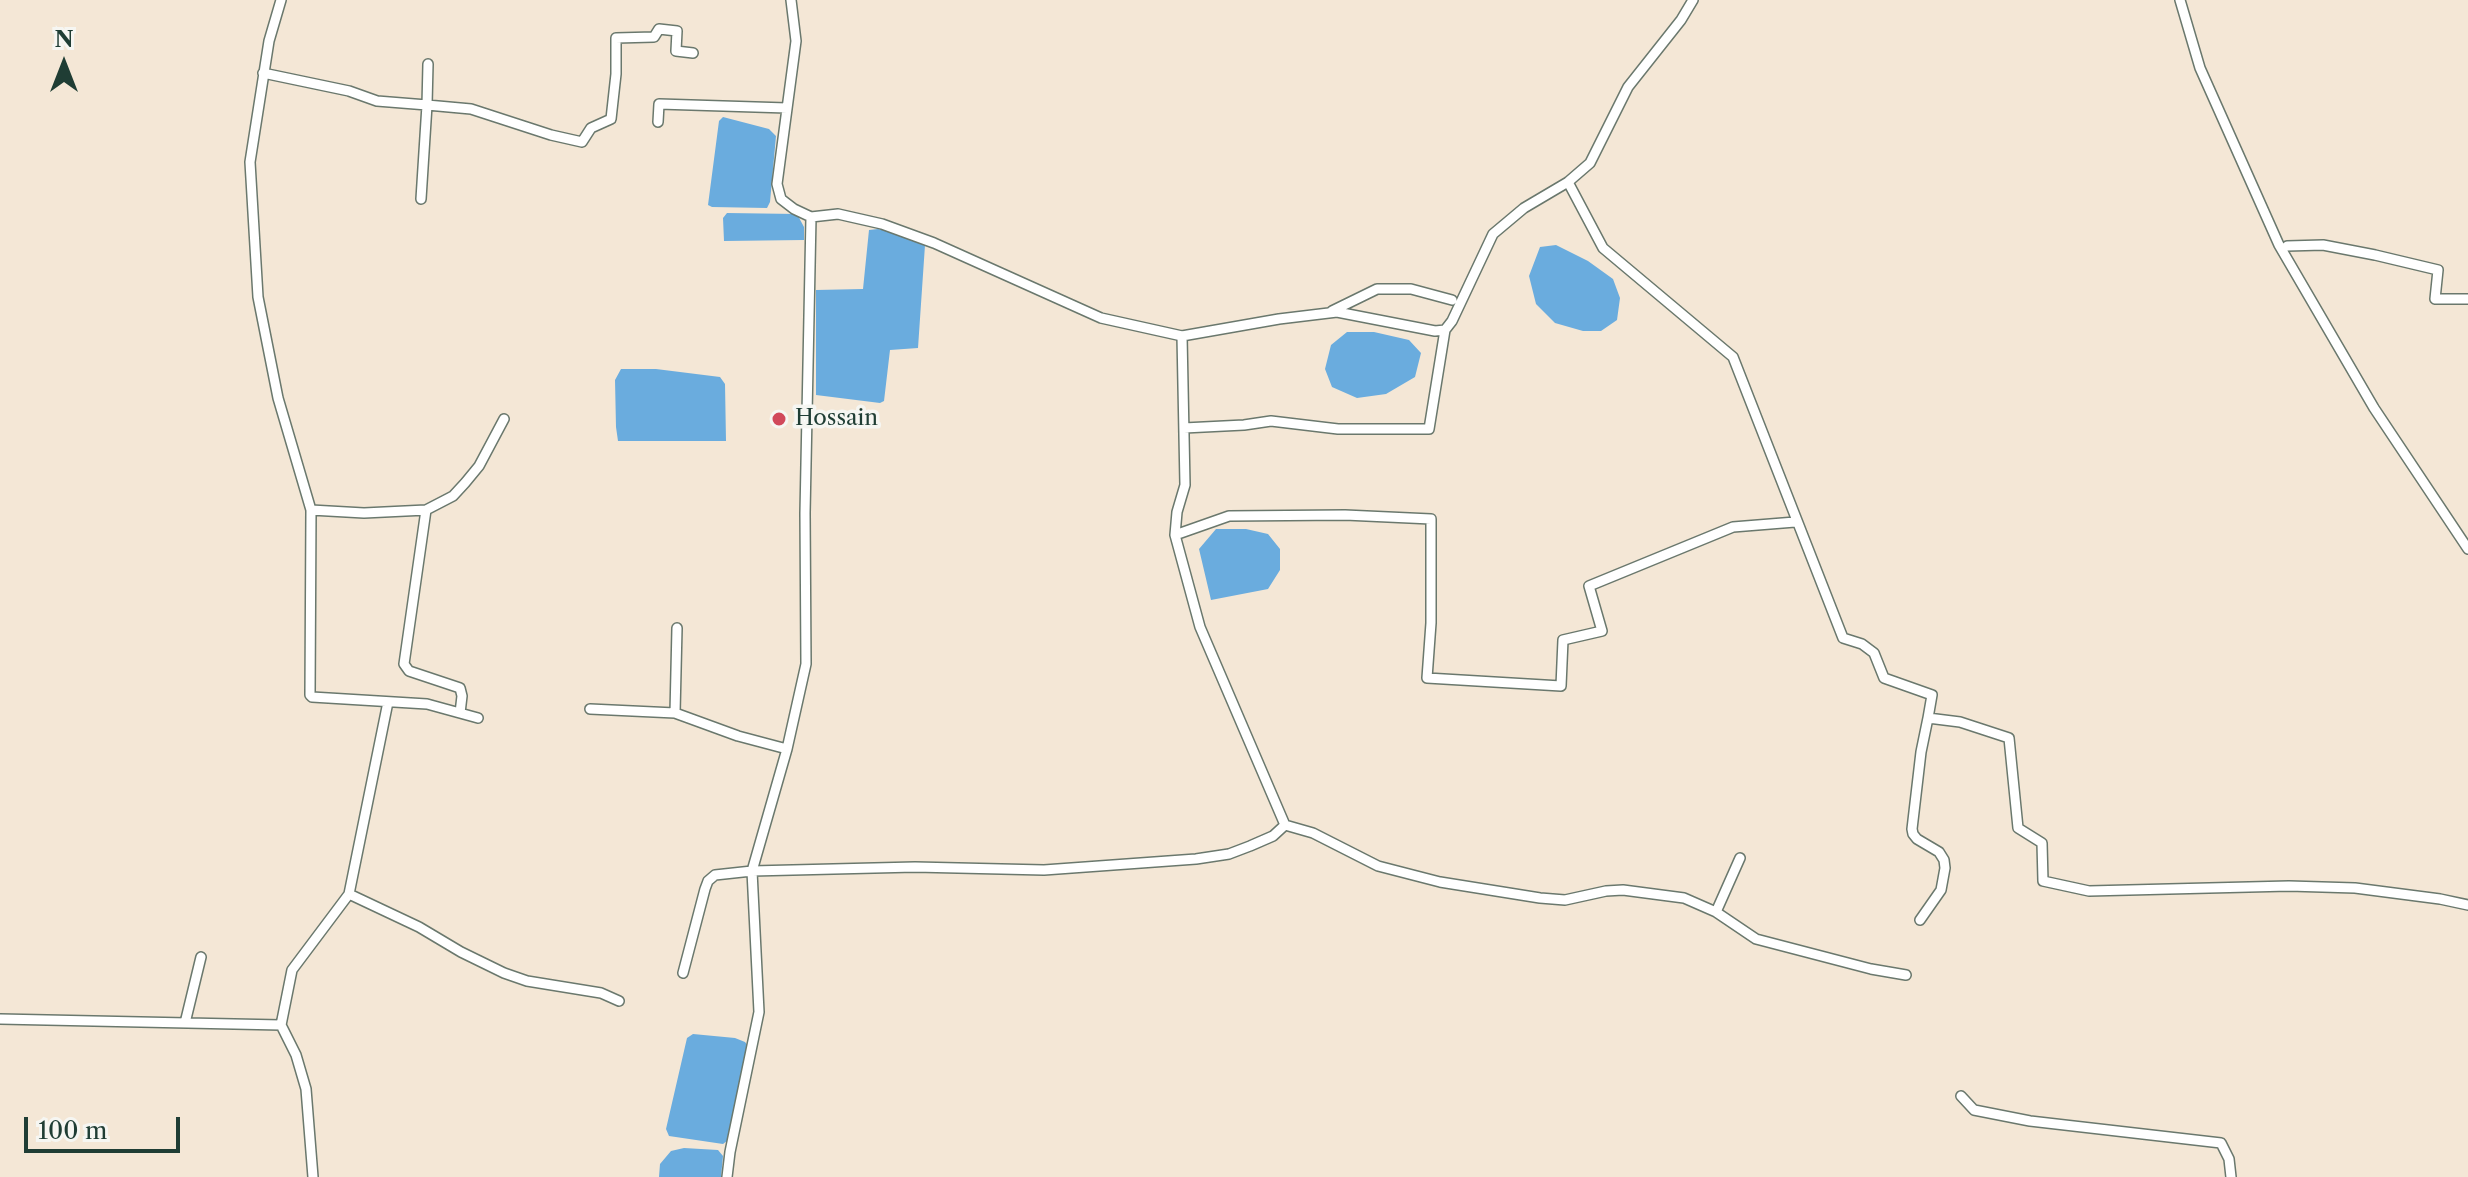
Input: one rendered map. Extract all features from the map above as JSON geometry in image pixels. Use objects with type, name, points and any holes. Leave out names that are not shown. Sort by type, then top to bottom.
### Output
[{"type":"street","points":[[281,0],[269,41],[250,162],[258,297],[278,398],[311,510],[310,695],[427,704],[478,718]]},
{"type":"street","points":[[791,0],[796,41],[777,184],[781,199],[794,209],[811,217],[838,214],[882,224],[934,243],[1101,318],[1182,336],[1337,312],[1435,331],[1445,330]]},
{"type":"street","points":[[1184,428],[1271,421],[1338,429],[1429,429],[1445,330],[1493,234],[1524,208],[1568,182],[1590,163],[1628,87],[1693,0]]},
{"type":"street","points":[[2180,0],[2200,68],[2279,245],[2374,408],[2468,549]]},
{"type":"street","points":[[263,73],[349,91],[377,101],[471,109],[582,142],[591,128],[611,119],[616,38],[654,37],[659,29],[677,31],[676,51],[693,53]]},
{"type":"street","points":[[421,199],[428,64]]},
{"type":"street","points":[[658,122],[659,104],[787,108]]},
{"type":"street","points":[[1568,182],[1603,248],[1733,357],[1843,638],[1862,644],[1874,653],[1884,678],[1932,695],[1921,752],[1912,829],[1917,839],[1939,852],[1945,868],[1941,890],[1920,920]]},
{"type":"street","points":[[727,1177],[759,1012],[752,871],[787,749],[806,664],[805,513],[811,217]]},
{"type":"street","points":[[2287,246],[2323,245],[2438,270],[2435,299],[2468,299]]},
{"type":"street","points":[[1325,314],[1377,289],[1411,289],[1452,300]]},
{"type":"street","points":[[1182,336],[1185,485],[1177,512],[1175,535],[1200,627],[1285,825],[1327,840],[1378,866],[1440,882],[1565,900],[1623,890],[1684,898],[1716,912],[1756,939],[1906,975]]},
{"type":"street","points":[[311,510],[364,513],[426,510],[453,496],[465,483],[479,466],[504,419]]},
{"type":"street","points":[[426,510],[404,664],[409,671],[460,688],[460,713]]},
{"type":"street","points":[[1175,535],[1229,516],[1345,515],[1431,519],[1431,623],[1427,678],[1561,686],[1563,640],[1602,631],[1589,586],[1733,527],[1795,522]]},
{"type":"street","points":[[675,713],[677,628]]},
{"type":"street","points":[[313,1177],[306,1089],[296,1055],[281,1025],[292,970],[349,894],[388,702]]},
{"type":"street","points":[[590,709],[675,713],[738,736],[787,749]]},
{"type":"street","points":[[1928,718],[1960,722],[2009,738],[2018,828],[2042,843],[2043,881],[2089,891],[2289,886],[2355,888],[2468,905]]},
{"type":"street","points":[[683,973],[708,881],[715,875],[752,871],[915,867],[1044,870],[1196,859],[1229,854],[1250,846],[1273,836],[1285,825]]},
{"type":"street","points":[[1716,912],[1740,858]]},
{"type":"street","points":[[349,894],[504,973],[527,981],[601,993],[619,1001]]},
{"type":"street","points":[[185,1023],[201,957]]},
{"type":"street","points":[[0,1019],[281,1025]]},
{"type":"street","points":[[1961,1096],[1974,1110],[2030,1121],[2221,1143],[2229,1159],[2231,1177]]},
{"type":"water","points":[[723,117],[769,129],[776,136],[767,208],[708,205],[719,121]]},
{"type":"water","points":[[727,213],[797,214],[804,227],[804,240],[724,241],[723,218]]},
{"type":"water","points":[[878,229],[925,245],[918,348],[890,350],[884,401],[880,403],[816,395],[816,290],[863,289],[869,230]]},
{"type":"water","points":[[1556,245],[1588,261],[1613,279],[1620,298],[1617,320],[1601,331],[1583,331],[1555,323],[1536,304],[1529,276],[1540,247]]},
{"type":"water","points":[[1347,332],[1374,332],[1409,340],[1421,353],[1415,377],[1386,394],[1357,398],[1332,387],[1325,369],[1331,345]]},
{"type":"water","points":[[621,369],[656,369],[720,377],[725,384],[726,441],[618,441],[615,380]]},
{"type":"water","points":[[1216,529],[1246,529],[1268,534],[1280,549],[1280,570],[1268,589],[1211,600],[1199,549]]},
{"type":"water","points":[[693,1034],[735,1038],[748,1046],[727,1141],[723,1144],[669,1136],[666,1129],[687,1038]]},
{"type":"water","points":[[684,1148],[718,1150],[723,1156],[721,1177],[659,1177],[660,1164],[671,1151]]},
{"type":"place","name":"Hossain","points":[[779,419]]}]
